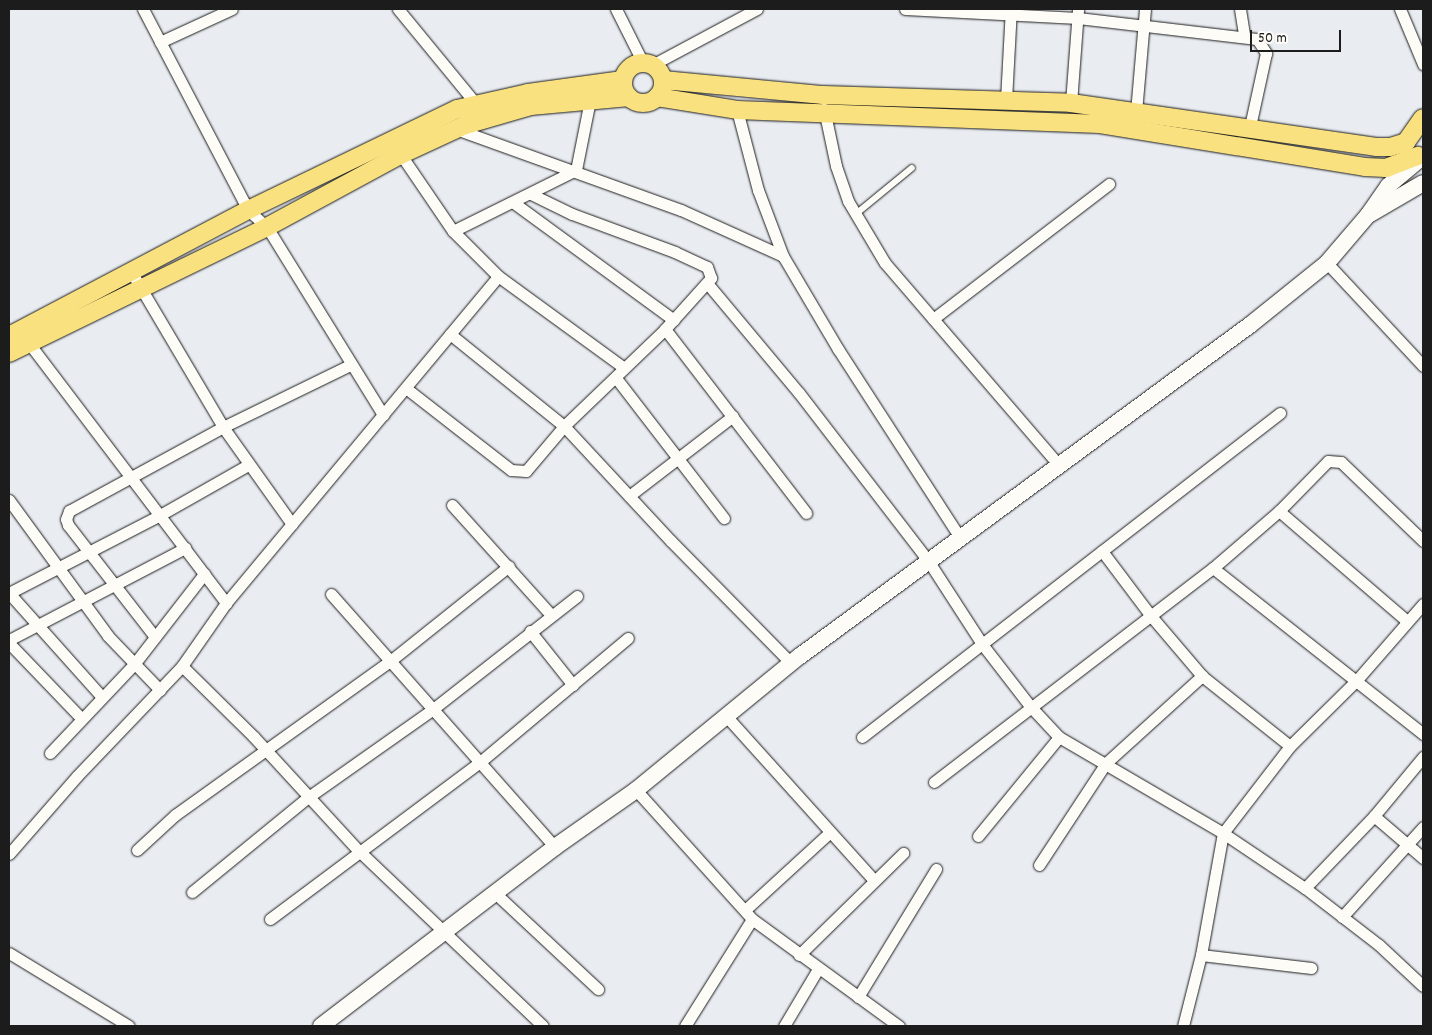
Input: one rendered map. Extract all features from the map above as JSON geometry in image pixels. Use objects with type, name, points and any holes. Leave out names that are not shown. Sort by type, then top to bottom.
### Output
[{"type":"main road","points":[[626,89],[634,65],[647,64],[663,80],[822,95],[1071,103],[1249,130],[1390,147],[1406,142],[1420,122]]},
{"type":"main road","points":[[657,97],[663,80]]},
{"type":"main road","points":[[9,353],[19,337],[248,210],[391,139],[476,104],[626,89],[640,103],[657,97],[737,110],[824,115],[1100,124],[1365,167],[1386,168],[1421,159],[1414,137],[1420,122]]},
{"type":"main road","points":[[19,337],[141,288],[266,227],[400,155],[456,129],[531,106],[591,92]]},
{"type":"main road","points":[[1291,154],[1293,136]]},
{"type":"street","points":[[144,9],[248,210],[266,227],[350,365],[383,415]]},
{"type":"street","points":[[160,42],[232,9]]},
{"type":"street","points":[[398,9],[476,104]]},
{"type":"street","points":[[616,9],[647,64],[757,9]]},
{"type":"street","points":[[905,9],[1078,14],[1144,26],[1244,35],[1257,39],[1266,53],[1249,130]]},
{"type":"street","points":[[1136,112],[1145,9]]},
{"type":"street","points":[[1240,9],[1244,35]]},
{"type":"street","points":[[1400,9],[1423,64]]},
{"type":"street","points":[[1006,100],[1011,13]]},
{"type":"street","points":[[1071,103],[1078,14]]},
{"type":"street","points":[[576,170],[591,92]]},
{"type":"street","points":[[822,95],[824,115],[836,166],[856,214],[885,263],[1059,465]]},
{"type":"street","points":[[737,110],[758,190],[783,256],[838,349],[961,539]]},
{"type":"street","points":[[456,129],[576,170],[681,210],[783,256]]},
{"type":"street","points":[[391,139],[453,231],[498,276],[624,368]]},
{"type":"street","points":[[321,1026],[555,847],[636,790],[773,676],[1250,325],[1327,263],[1368,216],[1388,186],[1421,159]]},
{"type":"street","points":[[453,231],[514,203],[576,170]]},
{"type":"street","points":[[1368,216],[1423,183]]},
{"type":"street","points":[[933,319],[1109,184]]},
{"type":"street","points":[[407,389],[511,470],[519,472],[533,465],[564,426],[616,378],[674,320],[711,278],[707,267],[532,194]]},
{"type":"street","points":[[514,203],[674,320]]},
{"type":"street","points":[[1327,263],[1423,366]]},
{"type":"street","points":[[132,273],[223,427],[248,465],[292,524]]},
{"type":"street","points":[[9,854],[77,776],[182,666],[226,603],[383,415],[407,389],[498,276]]},
{"type":"street","points":[[707,283],[799,393],[929,562],[982,644],[1030,706],[1059,737],[1106,762],[1222,833],[1305,888],[1423,986]]},
{"type":"street","points":[[665,329],[806,514]]},
{"type":"street","points":[[450,334],[564,426],[791,663]]},
{"type":"street","points":[[19,337],[129,480],[160,515],[226,603]]},
{"type":"street","points":[[155,637],[68,525],[66,519],[69,511],[74,506],[129,480],[223,427],[350,365]]},
{"type":"street","points":[[616,378],[724,518]]},
{"type":"street","points":[[862,737],[1280,413]]},
{"type":"street","points":[[629,496],[733,416]]},
{"type":"street","points":[[934,782],[1030,706],[1213,568],[1279,511],[1322,465],[1333,460],[1341,462],[1423,541]]},
{"type":"street","points":[[101,696],[9,593],[160,515],[248,465]]},
{"type":"street","points":[[9,500],[56,568],[108,636],[160,690]]},
{"type":"street","points":[[452,505],[509,566],[551,615]]},
{"type":"street","points":[[1279,511],[1407,621]]},
{"type":"street","points":[[81,718],[9,641],[37,624],[185,548]]},
{"type":"street","points":[[1102,551],[1150,616],[1202,676],[1290,746]]},
{"type":"street","points":[[137,850],[175,815],[266,752],[390,661],[509,566]]},
{"type":"street","points":[[1213,568],[1423,734]]},
{"type":"street","points":[[50,753],[101,696],[135,662],[204,574]]},
{"type":"street","points":[[331,594],[555,847]]},
{"type":"street","points":[[192,892],[307,798],[433,709],[577,596]]},
{"type":"street","points":[[1183,1026],[1200,955],[1222,833],[1290,746],[1356,681],[1423,604]]},
{"type":"street","points":[[530,631],[573,686]]},
{"type":"street","points":[[270,919],[358,850],[480,762],[628,638]]},
{"type":"street","points":[[182,666],[254,736],[307,798],[442,934],[543,1026]]},
{"type":"street","points":[[1039,865],[1106,762],[1202,676]]},
{"type":"street","points":[[727,716],[829,833],[874,880]]},
{"type":"street","points":[[978,836],[1059,737]]},
{"type":"street","points":[[1305,888],[1374,816],[1423,757]]},
{"type":"street","points":[[636,790],[748,914],[799,955],[899,1026]]},
{"type":"street","points":[[1374,816],[1423,858]]},
{"type":"street","points":[[1342,917],[1423,827]]},
{"type":"street","points":[[685,1026],[748,914],[829,833]]},
{"type":"street","points":[[799,955],[903,853]]},
{"type":"street","points":[[858,998],[936,869]]},
{"type":"street","points":[[495,893],[598,989]]},
{"type":"street","points":[[9,953],[129,1026]]},
{"type":"street","points":[[1200,955],[1310,968]]},
{"type":"street","points":[[784,1026],[818,969]]},
{"type":"lane","points":[[856,214],[912,168]]}]
